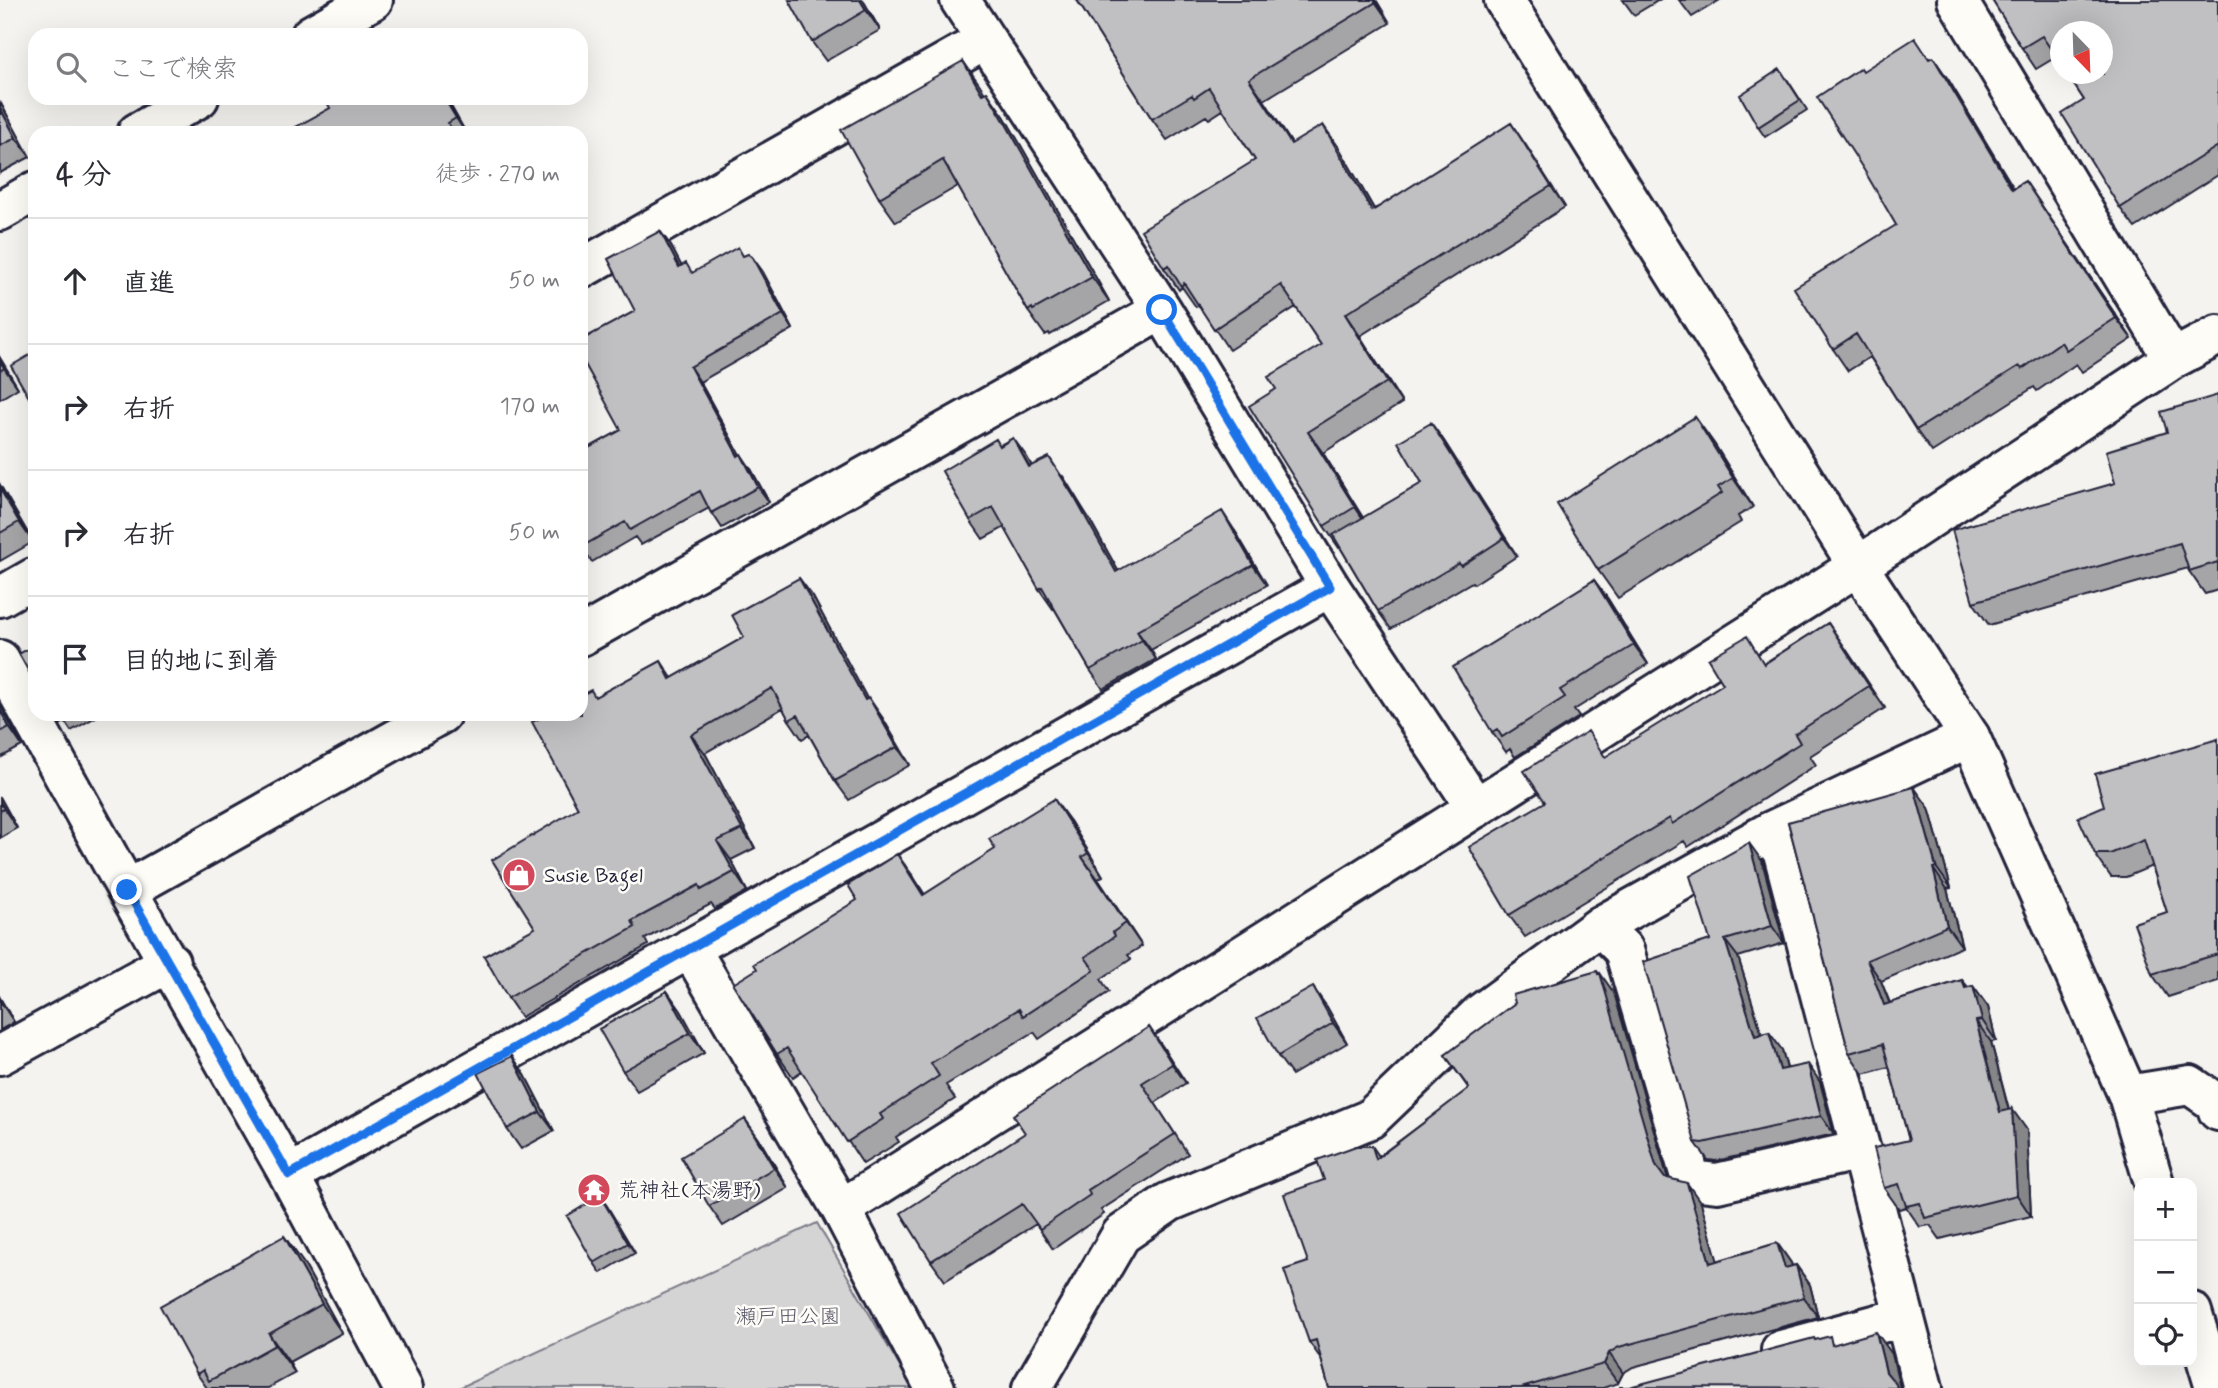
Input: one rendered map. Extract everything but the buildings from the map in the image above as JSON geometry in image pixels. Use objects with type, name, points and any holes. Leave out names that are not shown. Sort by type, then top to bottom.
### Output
[{"type":"street","points":[[323,28],[373,0]]},
{"type":"street","points":[[960,0],[984,41],[1162,310],[1330,587],[1476,808]]},
{"type":"street","points":[[1504,0],[1858,566],[1970,737],[2128,1095],[2153,1178]]},
{"type":"street","points":[[1957,0],[2174,359]]},
{"type":"street","points":[[588,265],[984,41]]},
{"type":"street","points":[[150,126],[188,105]]},
{"type":"street","points":[[0,211],[28,195]]},
{"type":"street","points":[[588,632],[1162,310]]},
{"type":"street","points":[[841,1209],[1858,566],[2174,359],[2218,335]]},
{"type":"street","points":[[0,597],[28,581]]},
{"type":"street","points":[[289,1175],[1330,587]]},
{"type":"street","points":[[0,660],[28,711]]},
{"type":"street","points":[[34,721],[289,1175],[396,1386]]},
{"type":"street","points":[[127,890],[429,721]]},
{"type":"street","points":[[1032,1388],[1121,1235],[1169,1202],[1370,1119],[1481,1013],[1600,926],[1769,832],[1970,737]]},
{"type":"street","points":[[1769,832],[1783,853],[1923,1388]]},
{"type":"street","points":[[1600,926],[1624,950],[1690,1180],[1717,1184],[1861,1150]]},
{"type":"street","points":[[690,948],[841,1209],[935,1388]]},
{"type":"street","points":[[0,1055],[170,962]]},
{"type":"street","points":[[2128,1095],[2190,1085],[2216,1104],[2218,1111]]},
{"type":"street","points":[[1745,1359],[1904,1317]]},
{"type":"street","points":[[2197,1329],[2215,1388]]},
{"type":"green space","name":"瀬戸田公園","points":[[817,1223],[912,1388],[459,1388]]},
{"type":"place","name":"Susie Bagel","points":[[519,875]]},
{"type":"place","name":"荒神社(本湯野)","points":[[594,1190]]},
{"type":"route","points":[[127,890],[289,1175],[1330,587],[1162,310]]}]
